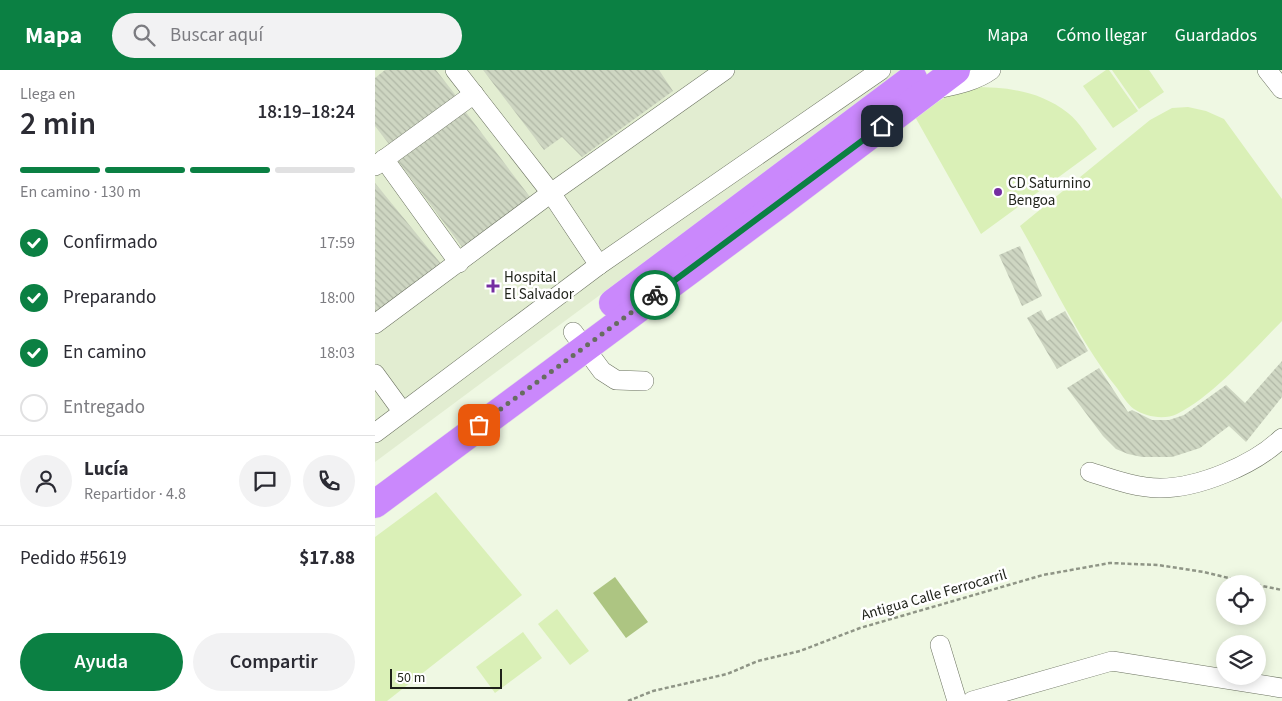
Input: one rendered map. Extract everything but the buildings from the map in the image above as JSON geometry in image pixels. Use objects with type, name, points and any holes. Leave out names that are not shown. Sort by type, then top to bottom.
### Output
[{"type":"highway","points":[[375,480],[579,340],[772,197],[917,77],[956,70]]},
{"type":"highway","points":[[375,504],[579,340]]},
{"type":"street","points":[[455,70],[551,192],[599,265]]},
{"type":"street","points":[[375,324],[459,263],[551,192],[725,70]]},
{"type":"street","points":[[375,433],[599,265],[881,70]]},
{"type":"street","points":[[917,77],[958,84],[984,75],[991,70]]},
{"type":"street","points":[[1267,70],[1282,89]]},
{"type":"street","points":[[459,263],[379,162],[474,94]]},
{"type":"street","points":[[579,340],[602,371],[616,380],[645,381]]},
{"type":"street","points":[[375,374],[403,411]]},
{"type":"street","points":[[1090,472],[1143,486],[1160,488],[1186,486],[1211,478],[1268,452],[1282,438]]},
{"type":"street","points":[[940,645],[957,701]]},
{"type":"street","points":[[973,701],[1112,661],[1282,688]]},
{"type":"path","name":"Antigua Calle Ferrocarril","points":[[628,701],[653,691],[727,674],[758,661],[800,651],[860,628],[1043,575],[1110,563],[1158,565],[1216,575]]},
{"type":"path","points":[[1266,587],[1282,590]]},
{"type":"shaded area","name":"Hospital El Salvador","points":[[375,70],[903,70],[375,462]]},
{"type":"shaded area","points":[[1106,70],[1109,70],[1138,111],[1113,128],[1083,86]]},
{"type":"shaded area","points":[[1112,70],[1149,70],[1164,92],[1139,109]]},
{"type":"shaded area","name":"CD Saturnino Bengoa","points":[[973,87],[1011,89],[1046,100],[1068,113],[1080,125],[1097,149],[981,234],[914,115],[946,97]]},
{"type":"shaded area","points":[[1188,107],[1206,111],[1224,119],[1282,199],[1282,321],[1232,372],[1205,396],[1177,414],[1155,417],[1139,412],[1131,407],[1103,370],[1090,351],[1020,226],[1150,120],[1172,108]]},
{"type":"shaded area","points":[[436,492],[522,595],[387,701],[375,701],[375,537]]},
{"type":"shaded area","points":[[615,577],[648,622],[626,638],[593,593]]},
{"type":"shaded area","points":[[557,609],[589,651],[570,665],[538,624]]},
{"type":"shaded area","points":[[523,632],[542,658],[495,693],[476,667]]},
{"type":"way so far","points":[[479,425],[655,295]]},
{"type":"place","name":"CD Saturnino Bengoa","points":[[998,192]]},
{"type":"place","name":"Hospital El Salvador","points":[[493,286]]},
{"type":"route","points":[[655,295],[882,126]]}]
